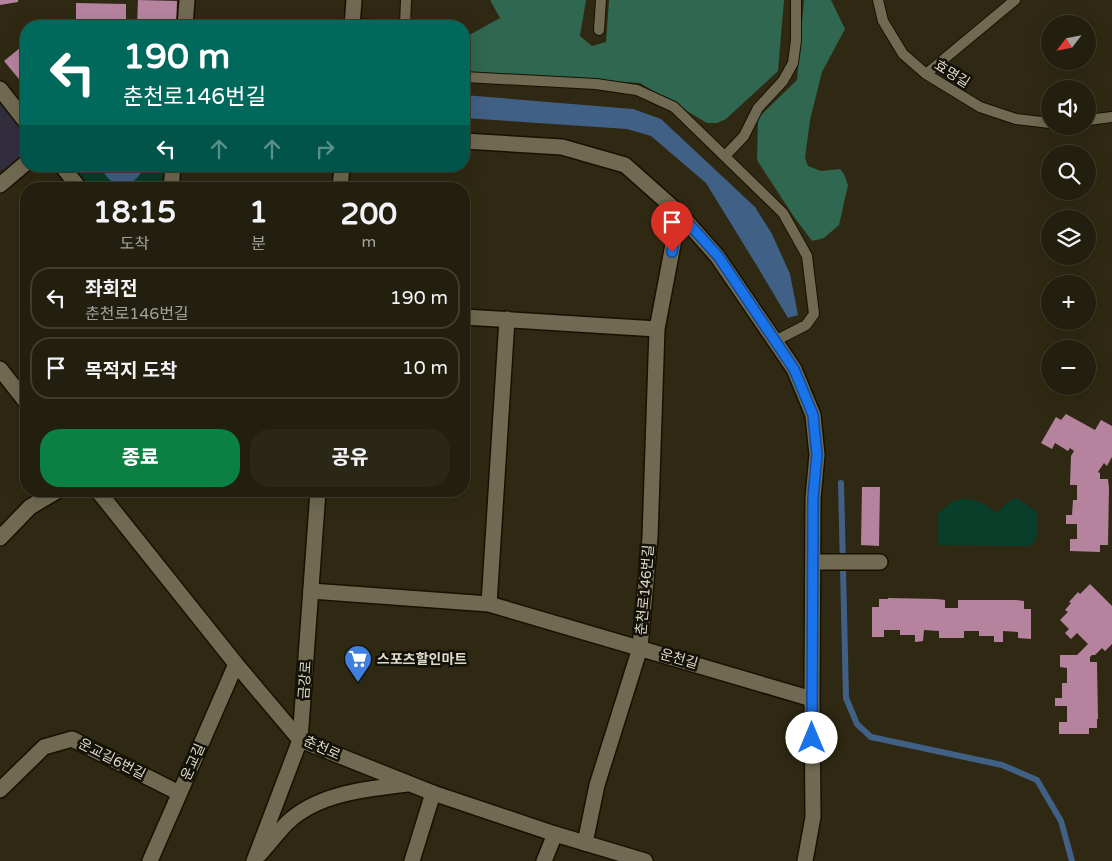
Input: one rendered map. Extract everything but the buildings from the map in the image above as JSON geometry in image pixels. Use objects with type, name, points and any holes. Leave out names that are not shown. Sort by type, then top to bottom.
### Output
[{"type":"street","points":[[185,20],[187,0]]},
{"type":"street","points":[[352,20],[354,0]]},
{"type":"street","points":[[0,89],[20,114]]},
{"type":"street","points":[[470,141],[562,147],[625,165],[679,213],[718,256],[794,369],[813,415],[817,455],[813,498],[813,817],[805,861]]},
{"type":"street","points":[[0,185],[20,168]]},
{"type":"street","points":[[67,172],[75,182]]},
{"type":"street","name":"춘천로146번길","points":[[585,843],[597,785],[640,648],[650,537],[657,329],[679,213]]},
{"type":"street","points":[[470,317],[657,329]]},
{"type":"street","points":[[489,604],[507,319]]},
{"type":"street","points":[[0,368],[20,393]]},
{"type":"street","points":[[0,538],[30,507],[47,497]]},
{"type":"street","name":"춘천로","points":[[103,497],[236,664],[300,740],[433,793],[555,834],[645,861]]},
{"type":"street","name":"금강로","points":[[254,861],[300,740],[318,497]]},
{"type":"street","points":[[813,562],[880,562]]},
{"type":"street","name":"운천길","points":[[311,591],[489,604],[812,698]]},
{"type":"street","name":"운교길","points":[[150,861],[236,664]]},
{"type":"street","name":"운교길6번길","points":[[0,790],[44,747],[72,739],[179,794]]},
{"type":"street","points":[[254,861],[288,822],[308,807],[350,792],[410,784]]},
{"type":"street","points":[[412,861],[433,793]]},
{"type":"street","points":[[544,861],[555,834]]},
{"type":"lane","points":[[405,20],[406,0]]},
{"type":"lane","points":[[599,30],[601,0]]},
{"type":"lane","points":[[725,156],[744,136],[758,108],[783,81],[793,63],[796,40],[796,0]]},
{"type":"lane","name":"효명길","points":[[879,0],[883,21],[903,54],[926,74],[980,107],[1016,119],[1041,122]]},
{"type":"lane","points":[[926,74],[1015,0]]},
{"type":"lane","points":[[470,77],[596,84],[637,90],[674,107],[783,213],[807,256],[814,314],[806,324],[775,341]]},
{"type":"lane","points":[[1096,119],[1112,117]]},
{"type":"shaded area","points":[[0,96],[20,121],[20,157],[7,168],[0,171]]},
{"type":"green space","points":[[490,0],[586,0],[580,36],[592,46],[606,42],[609,0],[784,0],[778,71],[726,119],[717,123],[707,123],[640,83],[470,72],[470,35],[500,18]]},
{"type":"green space","points":[[804,0],[831,0],[845,29],[822,72],[810,120],[805,158],[808,166],[821,171],[840,169],[848,185],[839,225],[824,238],[812,241],[757,160],[758,118],[797,80]]},
{"type":"green space","points":[[78,172],[162,172],[162,182],[86,182]]},
{"type":"green space","points":[[960,499],[976,501],[996,513],[1012,499],[1019,499],[1037,512],[1037,536],[1029,546],[938,545],[938,514],[952,502]]},
{"type":"water","points":[[470,95],[633,109],[661,119],[755,207],[772,234],[790,274],[798,315],[788,318],[706,183],[651,136],[627,129],[470,118]]},
{"type":"water","points":[[104,172],[142,172],[132,182],[113,182]]},
{"type":"waterway","points":[[841,483],[846,698],[857,724],[871,737],[1002,765],[1037,780],[1061,821],[1072,861]]},
{"type":"place","name":"스포츠할인마트","points":[[358,683]]},
{"type":"route","points":[[672,252],[679,213],[718,256],[794,369],[813,415],[817,455],[813,498],[812,738]]}]
